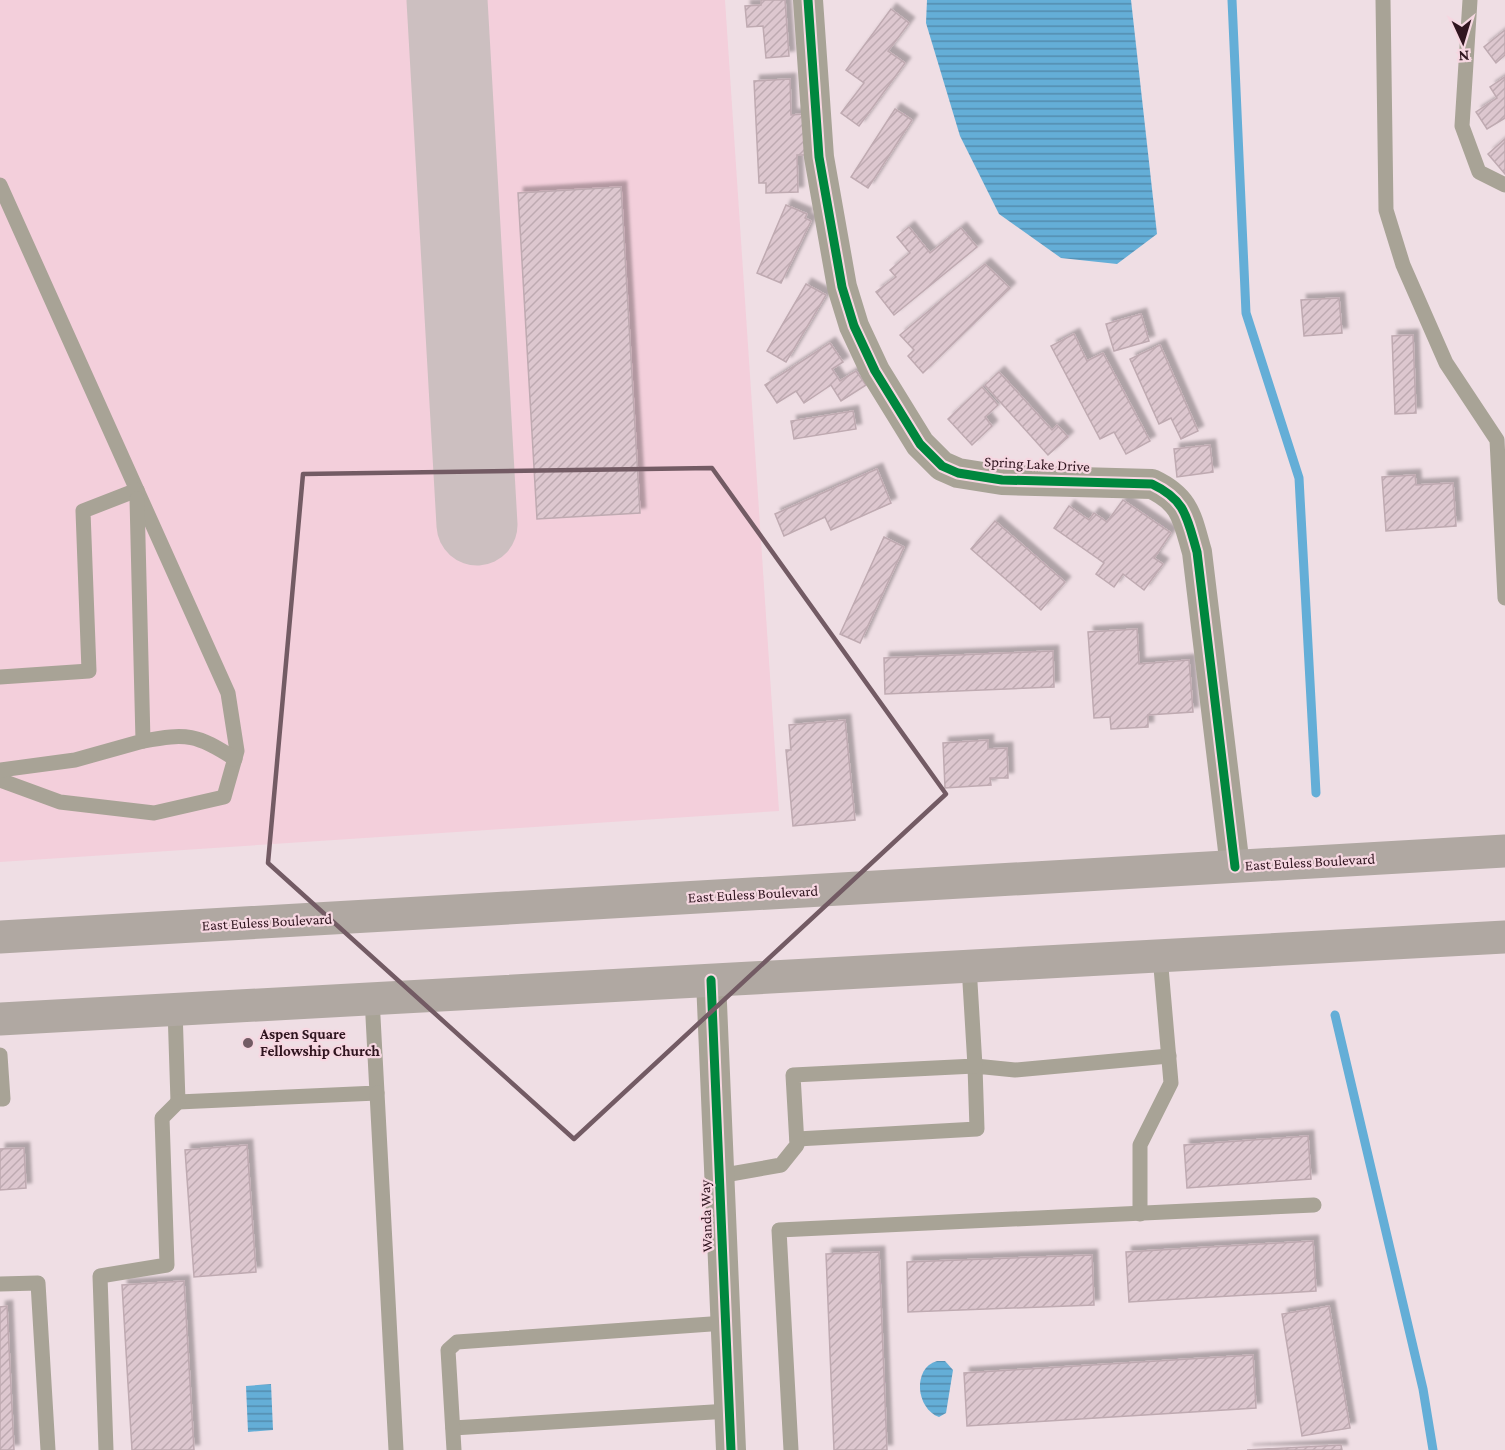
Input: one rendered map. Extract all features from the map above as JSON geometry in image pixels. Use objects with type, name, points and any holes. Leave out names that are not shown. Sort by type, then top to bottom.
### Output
[{"type":"main road","name":"East Euless Boulevard","points":[[0,938],[1505,851]]},
{"type":"main road","points":[[0,1019],[1505,937]]},
{"type":"street","name":"Spring Lake Drive","points":[[808,0],[819,157],[842,287],[854,326],[875,371],[920,444],[942,466],[958,473],[1002,480],[1152,484],[1169,491],[1185,508],[1197,552],[1235,867]]},
{"type":"street","name":"Wanda Way","points":[[711,980],[731,1450]]},
{"type":"lane","points":[[1383,0],[1386,210],[1403,264],[1446,363],[1497,440],[1505,598]]},
{"type":"lane","points":[[1470,0],[1462,126],[1479,172],[1505,185]]},
{"type":"lane","points":[[0,185],[228,693],[237,751],[224,797],[154,813],[60,802],[0,780]]},
{"type":"lane","points":[[0,677],[89,671],[84,511],[137,490]]},
{"type":"lane","points":[[137,490],[143,741]]},
{"type":"lane","points":[[0,770],[75,760],[178,734],[208,741],[234,759]]},
{"type":"lane","points":[[1140,1214],[1140,1145],[1171,1083],[1160,956]]},
{"type":"lane","points":[[797,1138],[977,1129],[969,966]]},
{"type":"lane","points":[[372,998],[396,1450]]},
{"type":"lane","points":[[175,1009],[178,1102]]},
{"type":"lane","points":[[0,1055],[3,1099],[0,1099]]},
{"type":"lane","points":[[719,1176],[781,1165],[797,1145],[793,1075],[975,1066],[1015,1070],[1169,1056]]},
{"type":"lane","points":[[106,1450],[100,1276],[167,1265],[162,1118],[178,1102],[377,1092]]},
{"type":"lane","points":[[791,1450],[779,1230],[1314,1205]]},
{"type":"lane","points":[[0,1284],[38,1282],[48,1450]]},
{"type":"lane","points":[[454,1450],[448,1350],[457,1342],[725,1323]]},
{"type":"lane","points":[[453,1428],[729,1411]]},
{"type":"highlighted area","points":[[712,468],[946,794],[574,1139],[268,863],[303,474]]},
{"type":"shaded area","points":[[0,0],[725,0],[779,811],[0,862]]},
{"type":"water","points":[[927,0],[1131,0],[1157,234],[1117,264],[1061,258],[999,214],[960,136],[926,23]]},
{"type":"water","points":[[937,1361],[945,1361],[953,1370],[946,1413],[939,1417],[925,1406],[920,1389],[924,1372],[929,1365]]},
{"type":"water","points":[[271,1384],[273,1430],[248,1432],[246,1386]]},
{"type":"building","points":[[761,0],[785,0],[789,56],[766,58],[763,26],[747,27],[745,6],[761,5]]},
{"type":"building","points":[[891,9],[909,23],[888,51],[905,63],[859,126],[841,113],[864,83],[846,70]]},
{"type":"building","points":[[1505,30],[1505,55],[1496,63],[1484,47]]},
{"type":"building","points":[[1505,77],[1505,118],[1487,129],[1476,112],[1497,98],[1490,87]]},
{"type":"building","points":[[790,79],[791,115],[804,114],[805,155],[797,155],[798,192],[766,193],[766,183],[759,183],[754,81]]},
{"type":"building","points":[[895,109],[912,120],[868,188],[851,177]]},
{"type":"building","points":[[1505,139],[1505,174],[1488,154]]},
{"type":"building","points":[[621,187],[640,513],[537,519],[518,193]]},
{"type":"building","points":[[786,205],[807,214],[805,218],[811,221],[781,283],[757,273]]},
{"type":"building","points":[[909,227],[930,253],[961,228],[977,247],[894,315],[876,292],[896,277],[890,270],[910,253],[897,237]]},
{"type":"building","points":[[985,264],[1010,288],[923,373],[908,356],[914,350],[900,335]]},
{"type":"building","points":[[806,284],[826,295],[786,362],[767,351]]},
{"type":"building","points":[[1339,298],[1342,333],[1304,336],[1301,300]]},
{"type":"building","points":[[1141,314],[1149,341],[1114,351],[1106,324]]},
{"type":"building","points":[[1074,334],[1087,361],[1103,353],[1150,441],[1126,454],[1114,432],[1100,439],[1051,346]]},
{"type":"building","points":[[1413,335],[1416,413],[1395,414],[1392,336]]},
{"type":"building","points":[[830,343],[843,362],[832,369],[840,381],[856,371],[866,385],[841,401],[831,385],[804,403],[796,391],[777,403],[765,385]]},
{"type":"building","points":[[1160,345],[1198,431],[1181,439],[1171,418],[1159,424],[1130,359]]},
{"type":"building","points":[[999,372],[1052,430],[1057,425],[1068,437],[1048,455],[985,385]]},
{"type":"building","points":[[982,387],[998,405],[985,417],[992,426],[972,445],[948,419]]},
{"type":"building","points":[[853,411],[856,429],[794,439],[791,421]]},
{"type":"building","points":[[1210,445],[1213,472],[1177,477],[1174,449]]},
{"type":"building","points":[[877,469],[891,503],[831,530],[825,517],[784,536],[775,514]]},
{"type":"building","points":[[1415,475],[1416,485],[1453,483],[1456,526],[1386,531],[1382,477]]},
{"type":"building","points":[[1123,500],[1171,533],[1154,558],[1163,564],[1144,590],[1123,574],[1114,587],[1096,574],[1104,563],[1054,528],[1069,506],[1089,520],[1094,513],[1107,522]]},
{"type":"building","points":[[995,521],[1065,582],[1041,610],[971,549]]},
{"type":"building","points":[[884,537],[904,547],[860,643],[840,634]]},
{"type":"building","points":[[1137,629],[1139,664],[1189,660],[1193,712],[1148,715],[1148,727],[1111,729],[1110,717],[1094,718],[1088,632]]},
{"type":"building","points":[[1053,651],[1054,687],[885,694],[884,658]]},
{"type":"building","points":[[845,720],[855,820],[793,826],[786,750],[791,750],[789,725]]},
{"type":"building","points":[[988,740],[988,749],[1007,748],[1008,778],[990,778],[991,785],[945,788],[943,743]]},
{"type":"building","points":[[1308,1136],[1311,1179],[1187,1188],[1184,1145]]},
{"type":"building","points":[[247,1145],[256,1272],[194,1277],[185,1150]]},
{"type":"building","points":[[24,1148],[26,1188],[0,1190],[0,1149]]},
{"type":"building","points":[[1313,1241],[1316,1291],[1129,1302],[1126,1252]]},
{"type":"building","points":[[879,1252],[887,1450],[834,1450],[826,1254]]},
{"type":"building","points":[[1092,1255],[1094,1305],[908,1312],[907,1262]]},
{"type":"building","points":[[184,1281],[194,1450],[132,1450],[122,1285]]},
{"type":"building","points":[[7,1306],[14,1450],[0,1450],[0,1307]]},
{"type":"building","points":[[1329,1306],[1350,1428],[1302,1436],[1282,1314]]},
{"type":"building","points":[[1253,1355],[1256,1408],[967,1426],[964,1373]]},
{"type":"building","points":[[1341,1445],[1342,1450],[1247,1450]]},
{"type":"waterway","points":[[1232,0],[1246,313],[1299,478],[1316,793]]},
{"type":"waterway","points":[[1335,1015],[1423,1389],[1433,1450]]},
{"type":"taxiway","points":[[447,0],[477,525]]},
{"type":"cycle path","points":[[808,0],[819,157],[842,287],[854,326],[875,371],[920,444],[942,466],[958,473],[1002,480],[1152,484],[1172,497],[1184,511],[1197,552],[1235,867]]},
{"type":"cycle path","points":[[711,980],[731,1450]]},
{"type":"place","name":"Aspen Square Fellowship Church","points":[[248,1043]]}]
